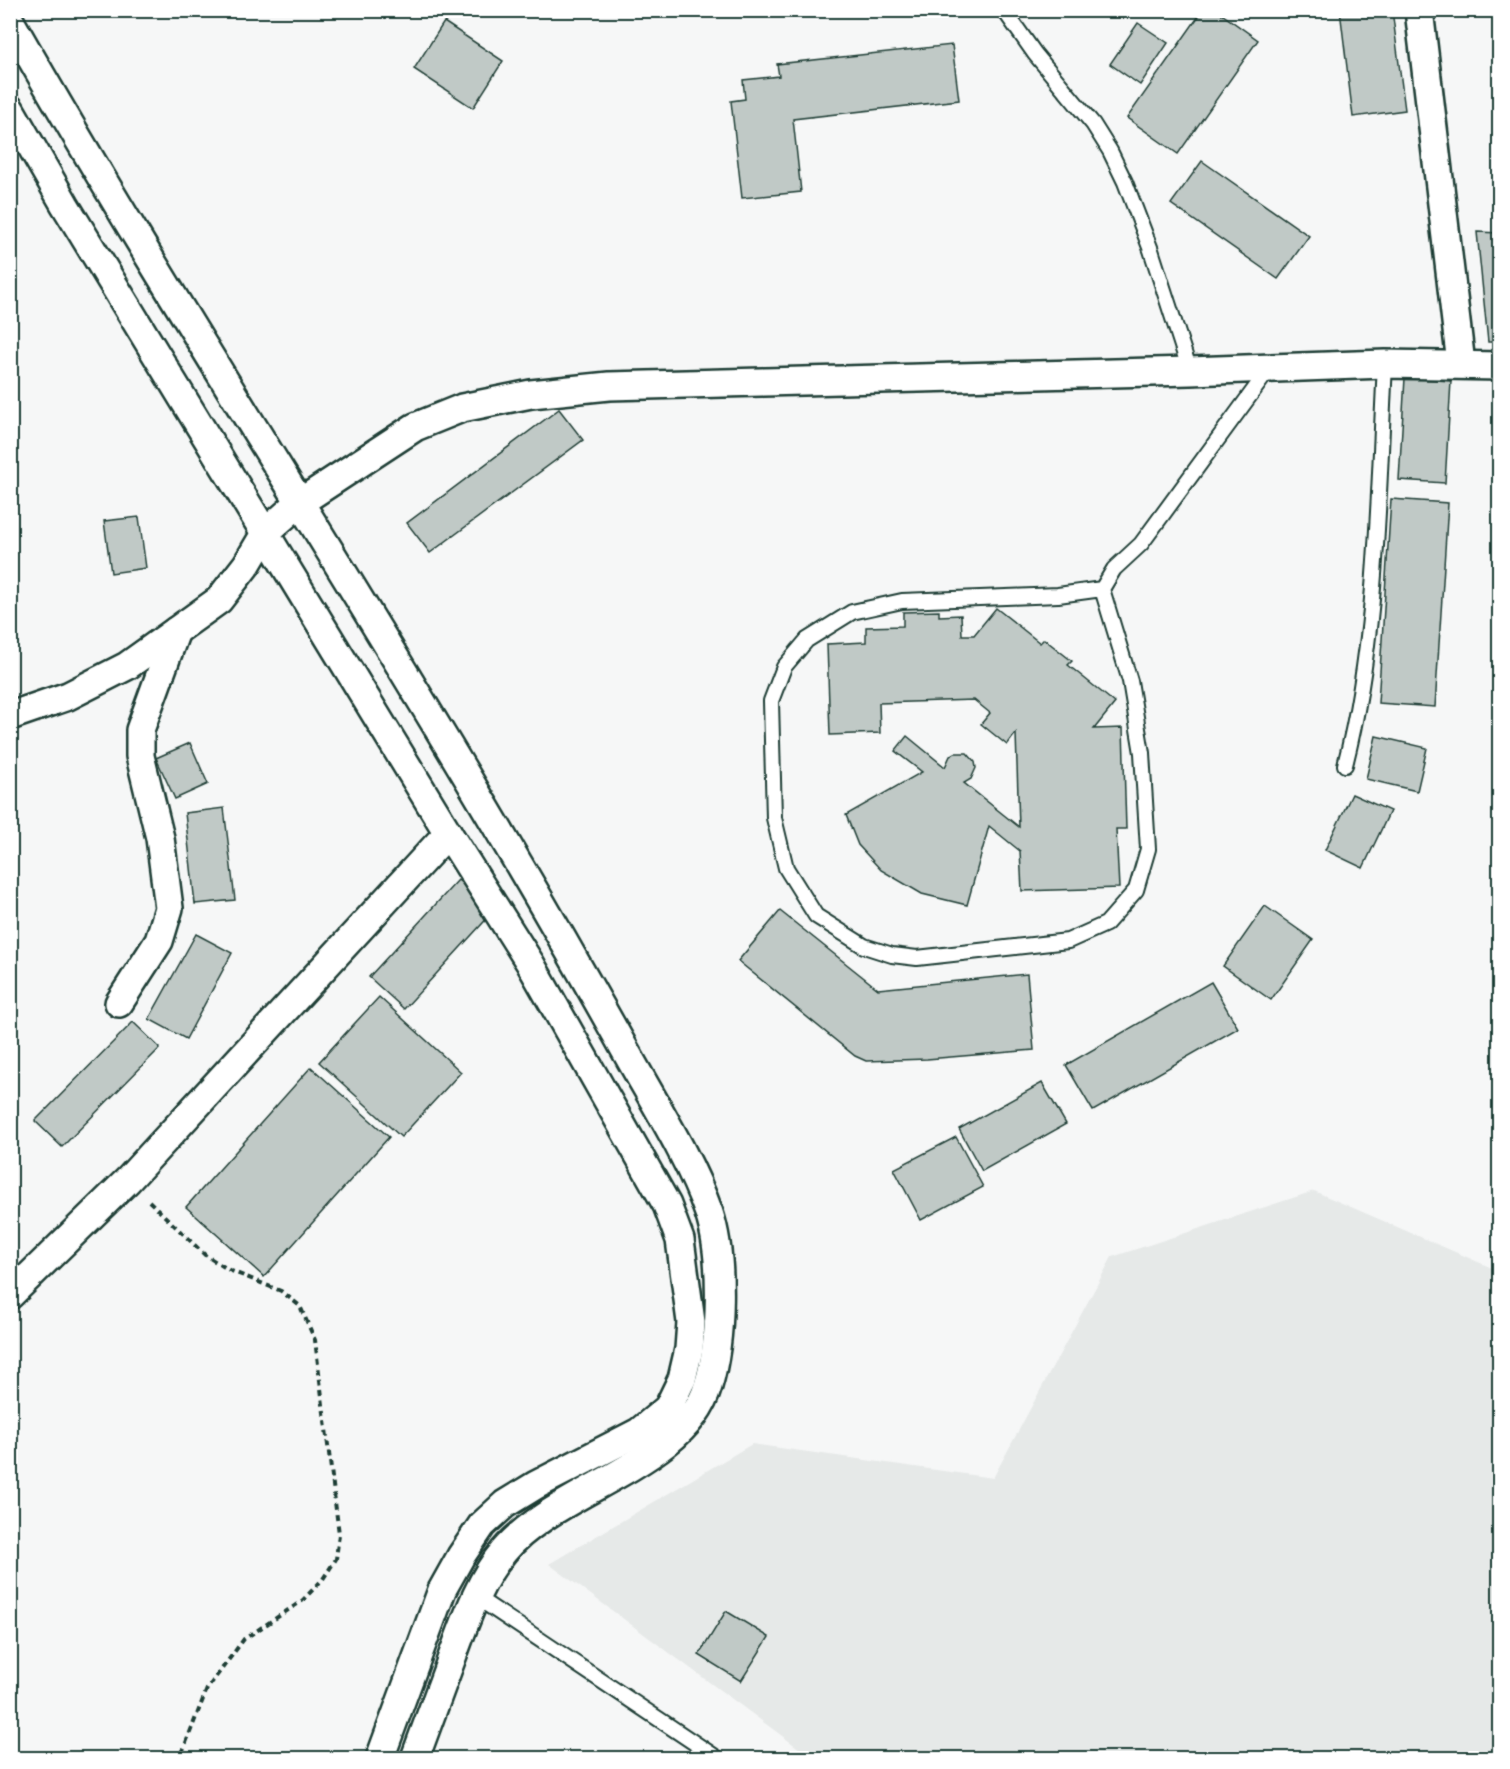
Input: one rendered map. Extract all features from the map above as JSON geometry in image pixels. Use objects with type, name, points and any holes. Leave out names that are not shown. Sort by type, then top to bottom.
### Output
[{"type":"street","points":[[1419,10],[1461,364]]},
{"type":"street","points":[[10,21],[87,156],[468,777],[554,923],[659,1110],[700,1191],[711,1219],[718,1267],[716,1346],[708,1389],[698,1409],[684,1428],[657,1450],[546,1513],[521,1532],[490,1569],[476,1597],[415,1758]]},
{"type":"street","points":[[10,110],[65,206],[530,963],[667,1205],[680,1240],[691,1322],[689,1349],[682,1379],[668,1408],[639,1432],[536,1485],[505,1504],[482,1525],[442,1590],[380,1758]]},
{"type":"street","points":[[10,716],[68,696],[127,666],[219,600],[248,564],[266,532],[299,503],[415,427],[462,408],[531,394],[609,386],[1385,364],[1500,366]]},
{"type":"street","points":[[119,1003],[159,941],[169,908],[160,838],[140,756],[140,730],[176,631]]},
{"type":"street","points":[[10,1295],[128,1180],[448,832]]},
{"type":"street","points":[[682,1379],[708,1389]]},
{"type":"lane","points":[[1004,10],[1035,54],[1093,124],[1110,151],[1125,182],[1151,250],[1190,371]]},
{"type":"lane","points":[[1345,765],[1357,718],[1364,675],[1374,569],[1385,364]]},
{"type":"lane","points":[[1102,589],[1058,595],[902,601],[852,612],[807,640],[784,667],[771,701],[774,818],[786,868],[816,916],[864,946],[892,955],[917,958],[1068,941],[1106,924],[1137,890],[1148,849],[1142,753],[1130,681],[1102,589],[1114,569],[1141,544],[1270,368]]},
{"type":"lane","points":[[476,1597],[717,1758]]},
{"type":"path","points":[[128,1180],[205,1255],[229,1269],[281,1291],[300,1306],[315,1340],[339,1534],[336,1559],[323,1579],[302,1602],[244,1639],[207,1689],[180,1758]]},
{"type":"shaded area","points":[[1314,1191],[1499,1271],[1499,1758],[812,1758],[549,1564],[752,1444],[993,1478],[1112,1257]]},
{"type":"building","points":[[1203,10],[1216,10],[1258,40],[1178,154],[1127,118]]},
{"type":"building","points":[[1340,10],[1392,10],[1405,110],[1353,117]]},
{"type":"building","points":[[444,22],[503,61],[473,108],[414,69]]},
{"type":"building","points":[[1138,23],[1168,43],[1140,85],[1110,64]]},
{"type":"building","points":[[952,45],[959,100],[793,119],[801,192],[742,198],[731,101],[745,99],[743,80],[779,76],[777,64]]},
{"type":"building","points":[[1202,161],[1309,236],[1278,279],[1171,204]]},
{"type":"building","points":[[1477,232],[1500,233],[1500,342],[1488,342]]},
{"type":"building","points":[[1405,378],[1451,381],[1445,483],[1399,480]]},
{"type":"building","points":[[559,409],[583,440],[430,553],[407,523]]},
{"type":"building","points":[[1391,499],[1448,503],[1435,707],[1378,703]]},
{"type":"building","points":[[139,517],[146,568],[111,573],[104,521]]},
{"type":"building","points":[[996,608],[1040,643],[1044,639],[1072,661],[1068,665],[1115,703],[1094,729],[1123,728],[1126,829],[1116,829],[1119,888],[1022,891],[1020,851],[989,826],[967,905],[922,894],[881,870],[858,845],[846,815],[922,772],[895,751],[907,736],[945,767],[950,756],[955,753],[967,753],[975,762],[976,768],[971,779],[964,783],[1019,827],[1016,733],[1007,745],[981,724],[990,713],[974,700],[879,703],[880,733],[830,735],[827,644],[866,642],[866,627],[903,626],[903,612],[939,611],[939,616],[961,615],[962,635],[974,635]]},
{"type":"building","points":[[1376,736],[1427,748],[1417,791],[1366,779]]},
{"type":"building","points":[[190,743],[208,784],[175,799],[156,758]]},
{"type":"building","points":[[1352,794],[1390,811],[1363,868],[1325,850]]},
{"type":"building","points":[[224,808],[235,900],[195,904],[185,813]]},
{"type":"building","points":[[458,880],[493,912],[404,1009],[369,977]]},
{"type":"building","points":[[1265,906],[1313,940],[1271,1000],[1223,966]]},
{"type":"building","points":[[780,911],[878,989],[1027,974],[1034,1050],[927,1059],[866,1061],[855,1056],[738,961]]},
{"type":"building","points":[[196,934],[232,953],[186,1039],[149,1019]]},
{"type":"building","points":[[1211,982],[1238,1028],[1093,1111],[1066,1065]]},
{"type":"building","points":[[379,997],[461,1072],[401,1137],[319,1062]]},
{"type":"building","points":[[133,1022],[160,1048],[62,1147],[35,1121]]},
{"type":"building","points":[[311,1067],[389,1137],[264,1277],[186,1207]]},
{"type":"building","points":[[1042,1083],[1066,1124],[982,1171],[959,1129]]},
{"type":"building","points":[[956,1137],[983,1187],[921,1220],[894,1169]]},
{"type":"building","points":[[726,1611],[769,1637],[741,1681],[699,1655]]}]
